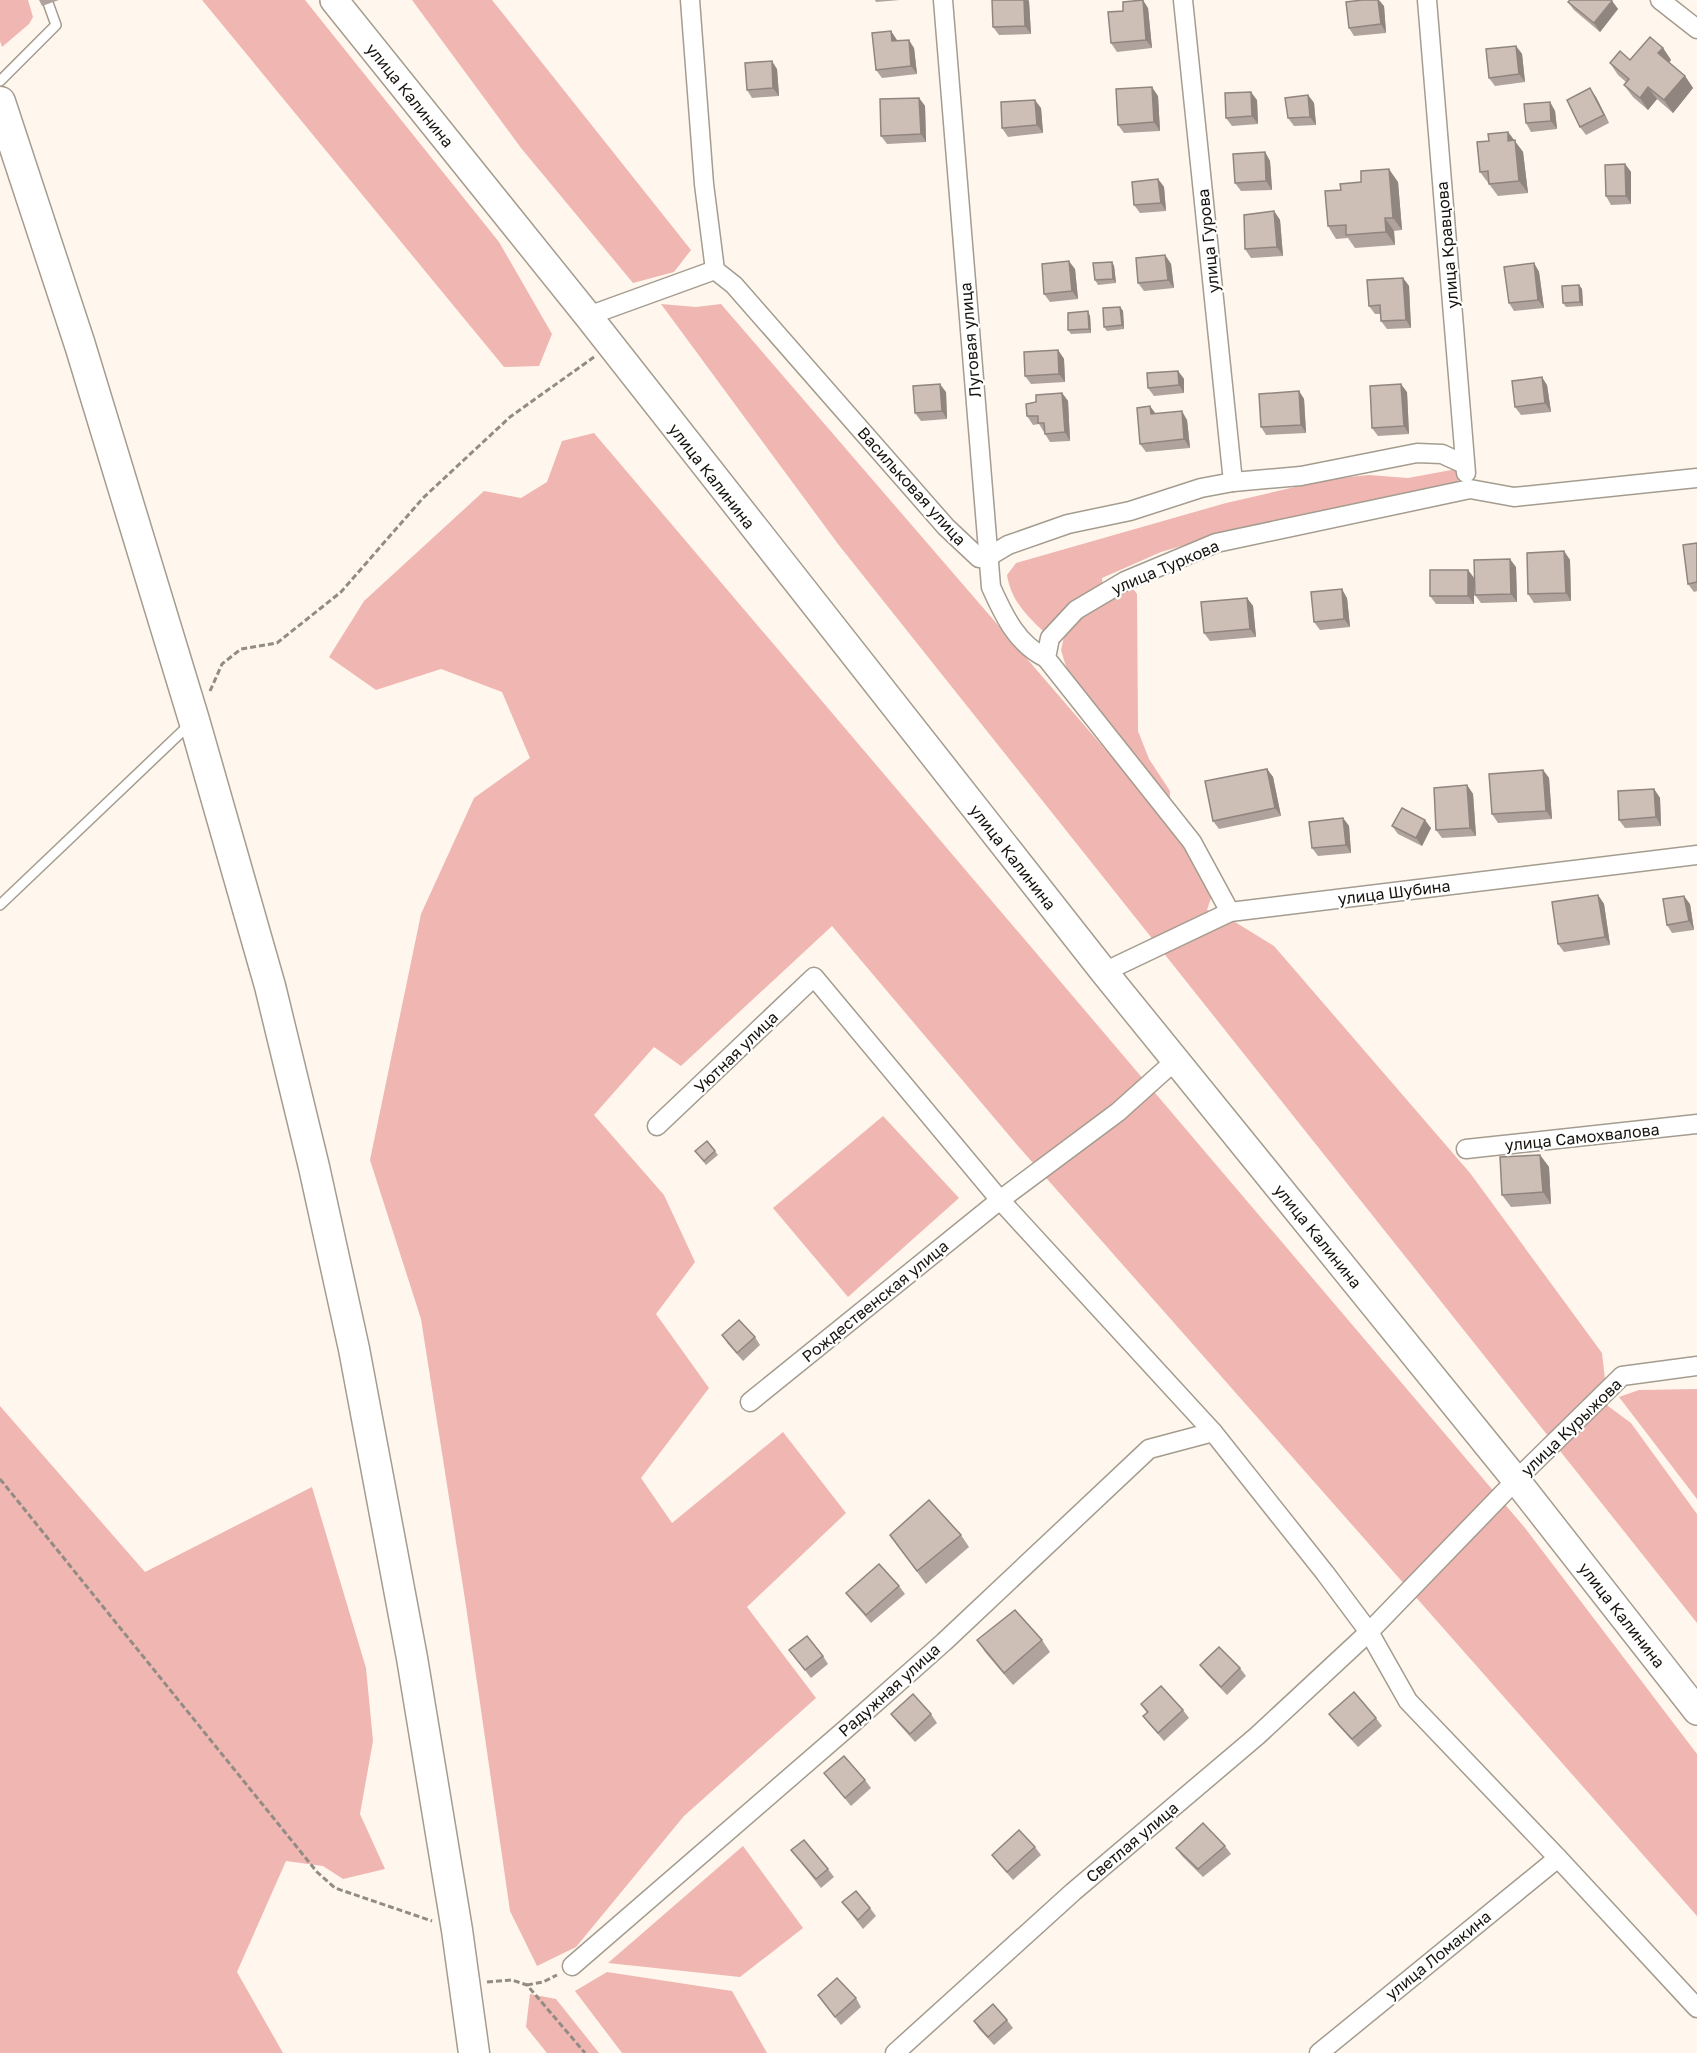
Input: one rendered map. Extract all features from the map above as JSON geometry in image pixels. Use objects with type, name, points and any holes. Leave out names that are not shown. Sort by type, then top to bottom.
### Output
[{"type":"main road","name":"улица Калинина","points":[[334,0],[588,316],[1104,972],[1516,1480],[1697,1711]]},
{"type":"main road","points":[[0,102],[80,345],[194,720],[270,986],[314,1167],[354,1349],[412,1658],[457,1930],[474,2053]]},
{"type":"street","points":[[588,316],[715,270],[704,184],[690,0]]},
{"type":"street","name":"Луговая улица","points":[[943,0],[991,587],[1004,617],[1030,651],[1046,658]]},
{"type":"street","name":"улица Гурова","points":[[1183,0],[1233,482]]},
{"type":"street","name":"улица Кравцова","points":[[1427,0],[1464,464],[1470,489]]},
{"type":"street","points":[[1660,0],[1697,29]]},
{"type":"street","name":"Васильковая улица","points":[[715,270],[734,285],[945,527],[979,558],[988,557]]},
{"type":"street","points":[[988,557],[1008,545],[1068,524],[1130,511],[1201,488],[1233,482],[1301,476],[1417,453],[1442,454],[1464,464]]},
{"type":"street","name":"улица Туркова","points":[[1046,658],[1050,638],[1076,610],[1125,581],[1216,543],[1470,489],[1514,497],[1697,478]]},
{"type":"street","points":[[1046,658],[1192,842],[1230,912]]},
{"type":"street","name":"улица Шубина","points":[[1104,972],[1230,912],[1697,855]]},
{"type":"street","name":"Уютная улица","points":[[657,1126],[814,977],[1000,1200]]},
{"type":"street","name":"Рождественская улица","points":[[750,1402],[1000,1200],[1118,1112],[1176,1060]]},
{"type":"street","name":"улица Самохвалова","points":[[1466,1149],[1697,1125]]},
{"type":"street","points":[[1000,1200],[1213,1432],[1369,1632],[1408,1701],[1697,2008]]},
{"type":"street","name":"улица Курыжова","points":[[1369,1632],[1516,1480],[1622,1376],[1697,1366]]},
{"type":"street","name":"Радужная улица","points":[[572,1966],[848,1728],[944,1642],[1149,1449],[1213,1432]]},
{"type":"street","name":"Светлая улица","points":[[895,2053],[1073,1892],[1257,1736],[1369,1632]]},
{"type":"street","name":"улица Ломакина","points":[[1319,2053],[1558,1858]]},
{"type":"lane","points":[[0,81],[56,25],[47,0]]},
{"type":"lane","points":[[0,905],[194,720]]},
{"type":"path","points":[[194,720],[222,664],[241,649],[277,643],[341,591],[423,498],[510,417],[610,345]]},
{"type":"path","points":[[0,1479],[317,1872],[335,1888],[457,1930]]},
{"type":"path","points":[[465,1990],[487,1982],[512,1980],[527,1985],[543,1982],[572,1966]]},
{"type":"path","points":[[527,1985],[585,2053]]},
{"type":"shaded area","points":[[0,0],[28,0],[33,17],[29,24],[2,47],[0,41]]},
{"type":"shaded area","points":[[202,0],[305,0],[499,242],[552,334],[539,366],[504,367]]},
{"type":"shaded area","points":[[412,0],[492,0],[691,250],[674,272],[633,283],[521,148]]},
{"type":"shaded area","points":[[661,304],[696,307],[721,304],[1185,842],[1212,895],[1207,910],[1235,922],[1274,946],[1470,1173],[1602,1353],[1608,1406],[1631,1423],[1697,1514],[1697,1623],[838,544]]},
{"type":"shaded area","points":[[594,433],[1525,1528],[1697,1754],[1697,1916],[1018,1146],[832,926],[681,1066],[654,1047],[594,1115],[664,1195],[695,1262],[656,1314],[709,1388],[641,1478],[672,1523],[783,1432],[846,1513],[747,1607],[816,1698],[684,1816],[576,1947],[537,1966],[510,1911],[466,1606],[421,1319],[370,1160],[421,914],[474,798],[530,758],[502,692],[441,669],[376,690],[329,657],[364,601],[484,491],[521,498],[547,482],[562,441]]},
{"type":"shaded area","points":[[1462,468],[1458,482],[1432,492],[1260,523],[1161,552],[1102,578],[1103,587],[1064,612],[1044,632],[1020,606],[1009,584],[1007,575],[1016,563],[1226,503],[1330,479],[1369,475],[1408,478]]},
{"type":"shaded area","points":[[1131,586],[1137,594],[1138,731],[1149,759],[1170,791],[1170,799],[1158,790],[1067,670],[1061,650],[1066,628]]},
{"type":"shaded area","points":[[883,1116],[959,1198],[848,1297],[773,1208]]},
{"type":"shaded area","points":[[1697,1389],[1697,1499],[1619,1397],[1639,1390]]},
{"type":"shaded area","points":[[0,1406],[145,1572],[312,1487],[366,1668],[373,1741],[360,1814],[385,1869],[343,1879],[323,1866],[286,1861],[237,1972],[283,2053],[0,2053]]},
{"type":"shaded area","points":[[743,1846],[803,1928],[740,1977],[608,1963]]},
{"type":"shaded area","points":[[607,1972],[732,1991],[767,2053],[622,2053],[575,1991]]},
{"type":"shaded area","points":[[530,1994],[556,1999],[599,2053],[547,2053],[526,2027]]},
{"type":"building","points":[[992,0],[1024,0],[1025,26],[993,27]]},
{"type":"building","points":[[1143,0],[1146,40],[1111,43],[1108,12],[1123,11],[1123,2]]},
{"type":"building","points":[[1378,0],[1381,24],[1349,28],[1346,2]]},
{"type":"building","points":[[1570,0],[1612,1],[1594,23],[1568,2]]},
{"type":"building","points":[[891,31],[892,41],[909,40],[911,66],[876,70],[872,33]]},
{"type":"building","points":[[1650,37],[1663,48],[1658,53],[1685,76],[1664,100],[1648,87],[1640,98],[1624,85],[1629,79],[1610,63],[1620,51],[1630,60]]},
{"type":"building","points":[[1516,46],[1519,74],[1489,78],[1486,49]]},
{"type":"building","points":[[772,61],[773,88],[747,90],[745,63]]},
{"type":"building","points":[[1152,87],[1154,122],[1118,125],[1116,89]]},
{"type":"building","points":[[1590,88],[1604,115],[1580,127],[1567,100]]},
{"type":"building","points":[[1251,92],[1252,116],[1226,118],[1225,93]]},
{"type":"building","points":[[1308,95],[1310,117],[1288,118],[1285,98]]},
{"type":"building","points":[[919,98],[921,134],[881,136],[880,99]]},
{"type":"building","points":[[1035,100],[1037,125],[1002,128],[1001,102]]},
{"type":"building","points":[[1550,102],[1551,121],[1526,123],[1524,104]]},
{"type":"building","points":[[1508,132],[1508,141],[1515,140],[1519,181],[1489,184],[1488,171],[1480,172],[1477,142],[1489,141],[1488,134]]},
{"type":"building","points":[[1265,152],[1266,181],[1235,183],[1233,154]]},
{"type":"building","points":[[1625,164],[1626,196],[1606,196],[1605,165]]},
{"type":"building","points":[[1389,169],[1393,218],[1385,218],[1386,232],[1346,235],[1346,225],[1328,226],[1325,191],[1341,190],[1340,184],[1361,182],[1361,171]]},
{"type":"building","points":[[1158,179],[1161,203],[1134,205],[1132,182]]},
{"type":"building","points":[[1274,211],[1277,247],[1245,249],[1244,215]]},
{"type":"building","points":[[1165,255],[1168,280],[1138,283],[1136,258]]},
{"type":"building","points":[[1069,261],[1072,291],[1044,294],[1042,264]]},
{"type":"building","points":[[1112,262],[1113,279],[1095,280],[1093,263]]},
{"type":"building","points":[[1534,263],[1538,300],[1509,303],[1504,267]]},
{"type":"building","points":[[1403,278],[1406,320],[1381,321],[1380,305],[1369,306],[1367,280]]},
{"type":"building","points":[[1579,285],[1580,302],[1563,303],[1562,286]]},
{"type":"building","points":[[1120,307],[1122,325],[1104,327],[1103,308]]},
{"type":"building","points":[[1088,311],[1089,329],[1068,330],[1068,313]]},
{"type":"building","points":[[1058,350],[1059,374],[1025,376],[1024,352]]},
{"type":"building","points":[[1178,371],[1179,385],[1148,388],[1147,373]]},
{"type":"building","points":[[1542,377],[1545,403],[1515,407],[1512,381]]},
{"type":"building","points":[[940,384],[942,411],[915,413],[913,386]]},
{"type":"building","points":[[1401,384],[1404,426],[1372,428],[1370,386]]},
{"type":"building","points":[[1299,391],[1301,425],[1261,427],[1259,394]]},
{"type":"building","points":[[1062,393],[1065,432],[1045,434],[1044,423],[1038,423],[1038,416],[1027,416],[1026,404],[1036,402],[1036,395]]},
{"type":"building","points":[[1150,406],[1151,414],[1182,411],[1184,439],[1140,444],[1137,408]]},
{"type":"building","points":[[1697,543],[1697,582],[1688,584],[1683,545]]},
{"type":"building","points":[[1564,551],[1566,593],[1528,594],[1527,553]]},
{"type":"building","points":[[1510,559],[1511,594],[1475,595],[1474,560]]},
{"type":"building","points":[[1430,570],[1468,570],[1468,596],[1430,596]]},
{"type":"building","points":[[1342,589],[1344,619],[1314,622],[1311,592]]},
{"type":"building","points":[[1247,598],[1250,629],[1204,633],[1201,602]]},
{"type":"building","points":[[1267,769],[1275,808],[1213,821],[1205,781]]},
{"type":"building","points":[[1543,770],[1546,811],[1492,814],[1489,774]]},
{"type":"building","points":[[1467,785],[1470,828],[1436,830],[1434,788]]},
{"type":"building","points":[[1654,789],[1656,817],[1619,820],[1618,791]]},
{"type":"building","points":[[1402,808],[1425,820],[1416,838],[1392,826]]},
{"type":"building","points":[[1343,818],[1346,845],[1312,848],[1309,822]]},
{"type":"building","points":[[1598,895],[1605,937],[1558,944],[1552,902]]},
{"type":"building","points":[[1684,896],[1689,921],[1667,925],[1663,899]]},
{"type":"building","points":[[707,1141],[715,1151],[704,1161],[695,1151]]},
{"type":"building","points":[[1540,1155],[1543,1192],[1502,1195],[1500,1157]]},
{"type":"building","points":[[739,1320],[755,1337],[737,1353],[722,1335]]},
{"type":"building","points":[[929,1500],[961,1535],[917,1571],[890,1535]]},
{"type":"building","points":[[879,1564],[899,1586],[866,1615],[846,1593]]},
{"type":"building","points":[[1015,1610],[1042,1640],[1004,1673],[977,1640]]},
{"type":"building","points":[[807,1636],[823,1656],[805,1670],[789,1650]]},
{"type":"building","points":[[1219,1647],[1240,1668],[1221,1687],[1200,1665]]},
{"type":"building","points":[[1161,1686],[1183,1710],[1158,1733],[1143,1716],[1148,1712],[1141,1704]]},
{"type":"building","points":[[1354,1692],[1376,1718],[1352,1739],[1329,1714]]},
{"type":"building","points":[[913,1694],[931,1714],[910,1734],[891,1714]]},
{"type":"building","points":[[844,1756],[865,1780],[845,1798],[824,1773]]},
{"type":"building","points":[[1203,1823],[1225,1846],[1198,1869],[1176,1848]]},
{"type":"building","points":[[1019,1830],[1035,1847],[1007,1872],[992,1855]]},
{"type":"building","points":[[804,1840],[828,1869],[816,1879],[791,1850]]},
{"type":"building","points":[[856,1891],[870,1908],[858,1920],[842,1902]]},
{"type":"building","points":[[837,1978],[856,1998],[835,2017],[818,1995]]},
{"type":"building","points":[[993,2004],[1007,2020],[988,2037],[974,2021]]}]
